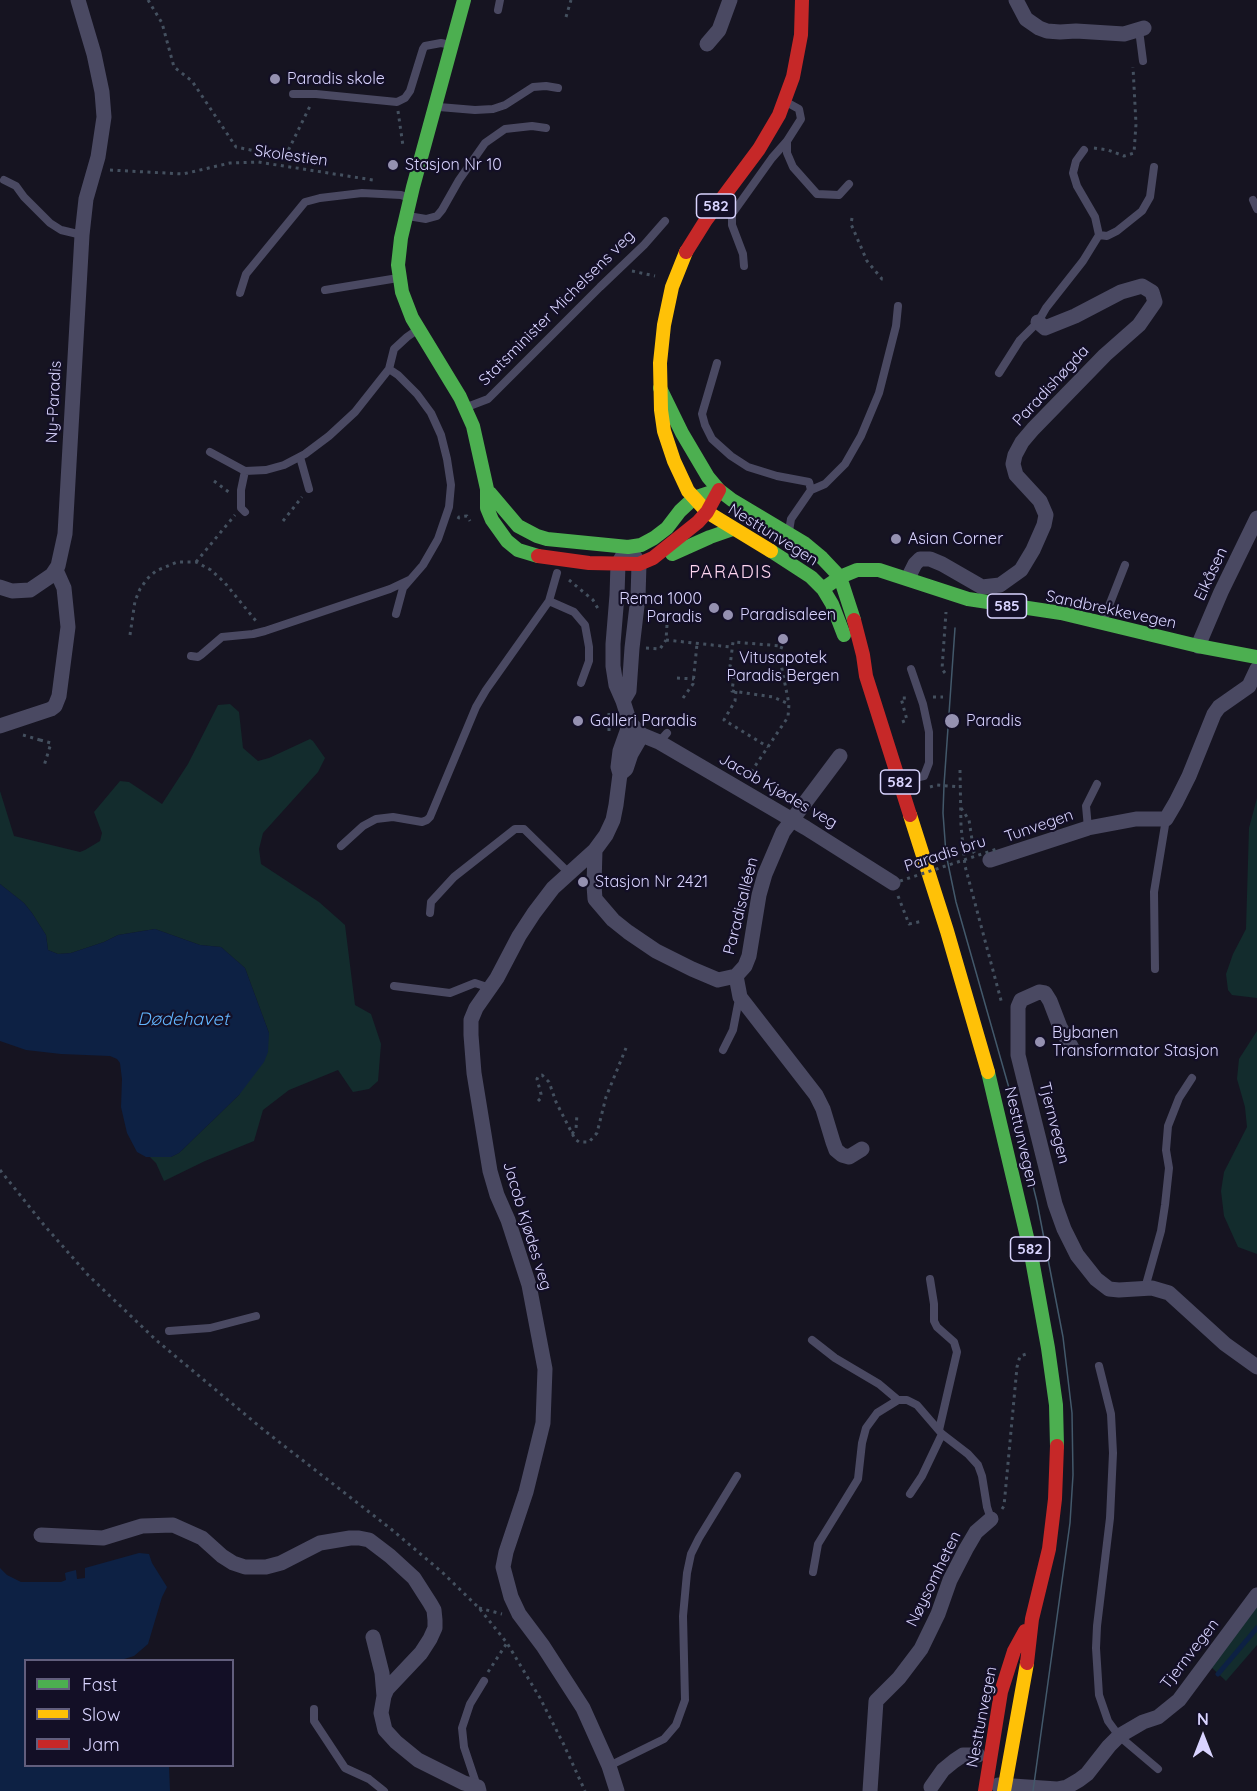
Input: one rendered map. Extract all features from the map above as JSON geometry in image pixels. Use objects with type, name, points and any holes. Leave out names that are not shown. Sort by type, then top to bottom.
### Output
[{"type":"main road","name":"Statsminister Michelsens veg","points":[[464,0],[406,216],[398,256],[399,278],[405,301],[418,329],[465,407],[488,489],[487,508],[492,520],[507,541],[518,550],[545,558],[589,563],[618,564],[646,561],[672,554],[733,529]]},
{"type":"main road","name":"582","points":[[691,494],[674,461],[664,430],[661,410],[660,363],[664,325],[672,287],[687,250],[706,220],[759,149],[779,116],[793,77],[801,35],[802,0]]},
{"type":"main road","name":"582","points":[[660,388],[696,458],[719,490]]},
{"type":"main road","name":"Statsminister Michelsens veg","points":[[488,489],[518,526],[537,537],[628,547],[641,545],[667,528],[691,494],[719,490]]},
{"type":"main road","points":[[646,561],[675,542],[707,512],[719,490]]},
{"type":"main road","name":"Nesttunvegen","points":[[719,490],[789,533],[822,558],[840,577],[863,655],[866,676],[947,931],[994,1093],[1029,1244],[1056,1405],[1055,1499],[1049,1549],[1032,1619],[1029,1654],[1004,1789]]},
{"type":"main road","name":"Nesttunvegen","points":[[691,494],[707,512],[785,559],[823,589],[832,604],[853,657],[866,676]]},
{"type":"main road","name":"Sandbrekkevegen","points":[[823,589],[840,577],[865,569],[879,570],[968,599],[1061,613],[1198,646],[1257,657]]},
{"type":"main road","name":"Nesttunvegen","points":[[986,1787],[994,1731],[1007,1670],[1014,1651],[1032,1619]]},
{"type":"street","name":"Ny-Paradis","points":[[56,570],[65,534],[82,235],[86,199],[98,157],[104,117],[102,92],[94,54],[78,0]]},
{"type":"street","points":[[707,44],[719,30],[730,0]]},
{"type":"street","points":[[1016,0],[1026,19],[1047,31],[1124,34],[1142,29]]},
{"type":"street","name":"Paradishøgda","points":[[908,578],[920,559],[930,559],[942,564],[982,587],[1000,585],[1021,570],[1033,550],[1046,515],[1040,501],[1016,475],[1013,464],[1015,455],[1022,442],[1105,355],[1139,326],[1155,302],[1152,292],[1142,286],[1121,292],[1075,316],[1045,328],[1038,322]]},
{"type":"street","name":"Eikåsen","points":[[1198,646],[1257,518]]},
{"type":"street","points":[[623,700],[629,691],[638,597],[646,561],[628,547]]},
{"type":"street","name":"Jacob Kjødes veg","points":[[628,547],[618,564],[613,644],[616,685],[630,723],[642,735],[666,741],[739,789],[787,826],[897,882]]},
{"type":"street","points":[[0,587],[12,591],[30,590],[56,570],[64,588],[68,627],[59,696],[55,706],[0,726]]},
{"type":"street","points":[[1166,819],[1189,776],[1214,714],[1219,707],[1250,686],[1257,669]]},
{"type":"street","name":"Jacob Kjødes veg","points":[[617,1791],[609,1766],[583,1708],[543,1646],[519,1614],[511,1597],[503,1567],[526,1492],[543,1423],[545,1369],[529,1285],[508,1220],[496,1195],[490,1171],[474,1073],[471,1020],[534,913],[554,888],[596,850],[606,835],[613,820],[616,805],[620,751],[630,723]]},
{"type":"street","name":"Jacob Kjødes veg","points":[[620,774],[626,769],[631,754],[642,735]]},
{"type":"street","name":"Paradisalléen","points":[[596,850],[594,885],[596,899],[614,920],[656,951],[692,969],[718,980],[736,976],[745,966],[748,956],[755,912],[765,874],[787,826],[840,756]]},
{"type":"street","name":"Tunvegen","points":[[994,855],[1088,828],[1136,819],[1166,819]]},
{"type":"street","name":"Paradisalléen","points":[[736,976],[740,997],[816,1095],[836,1150],[849,1157],[862,1149]]},
{"type":"street","name":"Tjernvegen","points":[[1072,1048],[1045,993],[1039,992],[1021,1000],[1018,1007],[1018,1055],[1060,1221],[1080,1259],[1104,1286],[1119,1290],[1146,1288],[1161,1290],[1173,1296],[1225,1344],[1257,1367]]},
{"type":"street","name":"Nøysomheten","points":[[870,1791],[876,1701],[899,1678],[921,1649],[966,1549],[976,1532],[992,1519]]},
{"type":"street","points":[[40,1535],[104,1538],[142,1526],[173,1525],[202,1538],[222,1556],[245,1567],[266,1567],[281,1563],[320,1543],[351,1538],[369,1540],[414,1578],[434,1610],[435,1620],[435,1628],[421,1653],[387,1689],[384,1696],[381,1706],[382,1721],[388,1735],[418,1760],[479,1789]]},
{"type":"street","name":"Tjernvegen","points":[[986,1787],[1049,1790],[1067,1787],[1087,1774],[1108,1746],[1119,1736],[1143,1722],[1158,1717],[1179,1700],[1257,1595]]},
{"type":"street","points":[[373,1637],[382,1673],[384,1696]]},
{"type":"street","points":[[929,1789],[943,1770],[954,1761],[963,1755],[978,1755]]},
{"type":"lane","points":[[498,10],[500,0]]},
{"type":"lane","points":[[1142,29],[1143,61]]},
{"type":"lane","points":[[293,94],[397,102],[405,98],[410,91],[425,46],[441,43],[452,45]]},
{"type":"lane","points":[[434,107],[493,109],[505,105],[533,87],[558,88]]},
{"type":"lane","points":[[744,266],[732,225],[732,214],[801,119],[799,110],[784,101]]},
{"type":"lane","points":[[406,216],[426,219],[437,216],[485,143],[505,129],[532,126],[546,128]]},
{"type":"lane","points":[[787,141],[787,153],[794,167],[817,194],[840,195],[849,184]]},
{"type":"lane","points":[[999,373],[1020,340],[1038,322],[1046,308],[1083,261],[1099,235],[1095,216],[1077,186],[1073,173],[1076,160],[1083,150]]},
{"type":"lane","points":[[1099,235],[1107,236],[1117,231],[1142,210],[1150,197],[1154,167]]},
{"type":"lane","points":[[4,180],[16,186],[50,223],[61,230],[82,235]]},
{"type":"lane","points":[[240,293],[246,274],[305,202],[362,193],[400,195],[411,198]]},
{"type":"lane","points":[[1253,200],[1257,209]]},
{"type":"lane","name":"Statsminister Michelsens veg","points":[[465,407],[488,399],[644,245],[665,221]]},
{"type":"lane","points":[[325,290],[399,278]]},
{"type":"lane","points":[[789,533],[791,519],[811,490],[825,483],[845,464],[861,436],[879,393],[896,326],[898,306]]},
{"type":"lane","points":[[210,452],[245,471],[266,470],[300,457],[329,436],[355,412],[389,369],[393,349],[418,329]]},
{"type":"lane","points":[[717,363],[702,414],[712,439],[730,456],[748,467],[777,476],[809,482],[811,490]]},
{"type":"lane","points":[[389,369],[417,394],[431,413],[441,435],[451,485],[449,507],[438,540],[423,565],[403,588],[396,614]]},
{"type":"lane","points":[[300,457],[309,489]]},
{"type":"lane","points":[[245,471],[241,494],[241,508],[245,512]]},
{"type":"lane","points":[[1103,622],[1125,565]]},
{"type":"lane","points":[[341,846],[363,826],[376,819],[393,817],[422,822],[430,817],[476,707],[549,601],[557,573]]},
{"type":"lane","points":[[191,656],[198,657],[222,638],[265,632],[390,589],[410,579]]},
{"type":"lane","points":[[549,601],[574,612],[585,625],[589,661],[581,682]]},
{"type":"lane","points":[[900,781],[924,776],[929,763],[929,732],[923,704],[911,669]]},
{"type":"lane","points":[[1088,828],[1086,806],[1097,784]]},
{"type":"lane","points":[[1155,969],[1154,892],[1166,819]]},
{"type":"lane","points":[[430,913],[431,902],[454,877],[514,829],[524,829],[569,873]]},
{"type":"lane","points":[[394,986],[450,993],[475,983],[490,988]]},
{"type":"lane","name":"Paradisalléen","points":[[723,1050],[734,1028],[740,997]]},
{"type":"lane","points":[[1146,1288],[1161,1231],[1165,1205],[1169,1168],[1166,1150],[1168,1126],[1179,1098],[1191,1078]]},
{"type":"lane","points":[[910,1494],[922,1476],[940,1432],[957,1352],[954,1342],[937,1327],[934,1321],[930,1279]]},
{"type":"lane","points":[[169,1331],[210,1328],[256,1316]]},
{"type":"lane","points":[[812,1340],[835,1358],[879,1384],[898,1400]]},
{"type":"lane","points":[[1099,1366],[1111,1414],[1113,1453],[1110,1518],[1097,1626],[1098,1678],[1103,1710],[1111,1726],[1119,1736],[1158,1769]]},
{"type":"lane","points":[[813,1572],[818,1544],[858,1479],[866,1428],[877,1413],[898,1400],[907,1400],[917,1405],[940,1432],[978,1465],[987,1507],[992,1519]]},
{"type":"lane","points":[[609,1766],[664,1739],[679,1720],[685,1700],[683,1616],[691,1554],[737,1476]]},
{"type":"lane","points":[[479,1789],[464,1747],[462,1728],[470,1704],[484,1681]]},
{"type":"lane","points":[[315,1709],[314,1720],[345,1767],[369,1779],[384,1791]]},
{"type":"path","points":[[148,0],[162,24],[174,67],[192,81],[236,147],[285,157],[316,94]]},
{"type":"path","points":[[566,17],[571,0]]},
{"type":"path","points":[[1083,150],[1096,148],[1124,156],[1134,153],[1136,124],[1133,63],[1142,49]]},
{"type":"path","points":[[397,102],[403,148]]},
{"type":"path","name":"Skolestien","points":[[94,168],[183,174],[230,163],[258,162],[374,180]]},
{"type":"path","points":[[852,218],[851,224],[867,261],[882,279],[885,279]]},
{"type":"path","points":[[214,481],[228,492],[241,494]]},
{"type":"path","points":[[283,521],[309,489]]},
{"type":"path","points":[[438,540],[449,538],[459,517],[467,516],[470,521],[477,520]]},
{"type":"path","points":[[196,562],[232,519]]},
{"type":"path","points":[[130,635],[135,601],[140,589],[156,571],[177,562],[196,562],[211,570],[225,583],[265,632]]},
{"type":"path","points":[[945,673],[942,669],[946,612]]},
{"type":"path","points":[[645,648],[660,649],[666,640],[667,625]]},
{"type":"path","points":[[666,640],[731,647]]},
{"type":"path","points":[[739,789],[788,717],[789,704],[779,654],[782,646],[733,642],[730,666],[735,668],[732,691],[773,697],[789,704]]},
{"type":"path","points":[[683,698],[693,684],[697,644]]},
{"type":"path","points":[[677,678],[694,679]]},
{"type":"path","points":[[736,691],[735,701],[724,720],[768,747]]},
{"type":"path","points":[[901,698],[907,720],[901,722]]},
{"type":"path","points":[[18,734],[51,743],[44,766]]},
{"type":"path","points":[[960,770],[960,807],[965,866],[1002,1005]]},
{"type":"path","points":[[937,785],[960,787]]},
{"type":"path","name":"Tunvegen","points":[[960,807],[969,820],[974,853],[981,859],[994,855]]},
{"type":"path","name":"Paradis bru","points":[[897,882],[994,855]]},
{"type":"path","points":[[897,882],[909,924],[928,919]]},
{"type":"path","points":[[538,1101],[541,1094],[537,1079],[542,1075],[549,1082],[572,1134],[579,1142],[589,1142],[597,1133],[606,1097],[626,1048]]},
{"type":"path","points":[[572,1134],[576,1130],[577,1114]]},
{"type":"path","points":[[0,1170],[88,1275],[156,1340],[265,1431],[391,1529],[443,1573],[479,1608],[507,1643],[540,1698],[585,1791]]},
{"type":"path","points":[[992,1519],[1004,1506],[1017,1367],[1020,1356],[1034,1351]]},
{"type":"path","points":[[479,1608],[512,1616],[519,1614]]},
{"type":"path","points":[[484,1681],[493,1662],[507,1643]]},
{"type":"green space","points":[[230,704],[239,712],[243,748],[258,761],[310,739],[325,758],[318,772],[263,833],[259,849],[261,864],[319,902],[345,925],[355,1005],[371,1014],[381,1044],[378,1081],[369,1089],[353,1092],[338,1070],[289,1090],[263,1110],[254,1141],[164,1181],[156,1163],[150,1157],[171,1157],[179,1153],[239,1095],[269,1033],[245,968],[221,947],[200,945],[155,929],[118,935],[71,953],[58,954],[48,950],[46,935],[32,913],[24,903],[0,884],[0,791],[14,836],[80,852],[100,841],[102,833],[94,812],[120,781],[129,782],[162,804],[188,764],[218,705]]},
{"type":"green space","points":[[1257,798],[1257,998],[1232,995],[1228,990],[1226,974],[1246,929],[1249,828]]},
{"type":"green space","points":[[1257,1031],[1257,1254],[1238,1247],[1224,1216],[1221,1191],[1224,1172],[1247,1127],[1245,1107],[1237,1079],[1239,1059]]},
{"type":"green space","points":[[1257,1605],[1257,1645],[1226,1681],[1211,1667]]},
{"type":"water","name":"Dødehavet","points":[[0,884],[24,903],[46,935],[48,950],[58,954],[71,953],[118,935],[155,929],[200,945],[221,947],[245,968],[269,1033],[268,1052],[264,1062],[239,1095],[179,1153],[171,1157],[146,1157],[137,1152],[127,1133],[121,1107],[122,1079],[120,1063],[117,1059],[110,1056],[26,1050],[0,1041]]},
{"type":"water","points":[[139,1553],[149,1554],[167,1587],[148,1644],[134,1656],[124,1659],[24,1659],[24,1767],[169,1767],[170,1791],[0,1791],[0,1568],[7,1575],[21,1582],[61,1582],[66,1580],[65,1573],[76,1570],[77,1579],[85,1578],[85,1568]]},
{"type":"waterway","points":[[1218,1674],[1257,1628]]},
{"type":"tram line","points":[[955,628],[944,785],[943,813],[946,854],[956,902],[1009,1088],[1037,1202],[1063,1337],[1072,1413],[1073,1475],[1070,1523],[1033,1791]]},
{"type":"traffic: fast","points":[[464,0],[413,187],[401,238],[398,265],[402,292],[412,318],[460,397],[473,426],[487,489],[487,508],[492,520],[507,541],[518,550],[538,556]]},
{"type":"traffic: fast","points":[[660,388],[682,433],[708,477],[732,500],[804,543],[822,558],[840,577],[854,620]]},
{"type":"traffic: fast","points":[[490,493],[518,526],[537,536],[628,547],[641,545],[654,538],[667,528],[694,498],[712,492]]},
{"type":"traffic: fast","points":[[672,554],[733,529]]},
{"type":"traffic: fast","points":[[771,551],[811,577],[823,589],[832,604],[844,635]]},
{"type":"traffic: fast","points":[[827,586],[840,577],[857,570],[879,570],[968,599],[1061,613],[1198,646],[1257,657]]},
{"type":"traffic: fast","points":[[988,1072],[1031,1254],[1056,1405],[1057,1446]]},
{"type":"traffic: slow","points":[[686,252],[672,287],[664,325],[660,363],[664,431],[674,461],[688,491],[707,512],[771,551]]},
{"type":"traffic: slow","points":[[910,815],[988,1072]]},
{"type":"traffic: slow","points":[[1004,1791],[1027,1663]]},
{"type":"traffic: jam","points":[[686,252],[706,220],[759,149],[779,115],[793,77],[801,35],[802,0]]},
{"type":"traffic: jam","points":[[538,556],[589,563],[639,564],[653,558],[698,522],[707,512],[719,490]]},
{"type":"traffic: jam","points":[[854,620],[866,676],[910,815]]},
{"type":"traffic: jam","points":[[1027,1663],[1032,1619],[1049,1549],[1055,1499],[1057,1446]]},
{"type":"traffic: jam","points":[[985,1791],[1001,1692],[1014,1651],[1025,1631]]},
{"type":"place","name":"Paradis skole","points":[[275,79]]},
{"type":"place","name":"Stasjon Nr 10","points":[[393,165]]},
{"type":"place","name":"Asian Corner","points":[[896,539]]},
{"type":"place","name":"Rema 1000 Paradis","points":[[714,608]]},
{"type":"place","name":"Paradisaleen","points":[[728,615]]},
{"type":"place","name":"Vitusapotek Paradis Bergen","points":[[783,639]]},
{"type":"place","name":"Galleri Paradis","points":[[578,721]]},
{"type":"place","name":"Paradis","points":[[952,721]]},
{"type":"place","name":"Stasjon Nr 2421","points":[[583,882]]},
{"type":"place","name":"Bybanen Transformator Stasjon","points":[[1040,1042]]},
{"type":"district","name":"PARADIS","points":[[731,573]]}]
